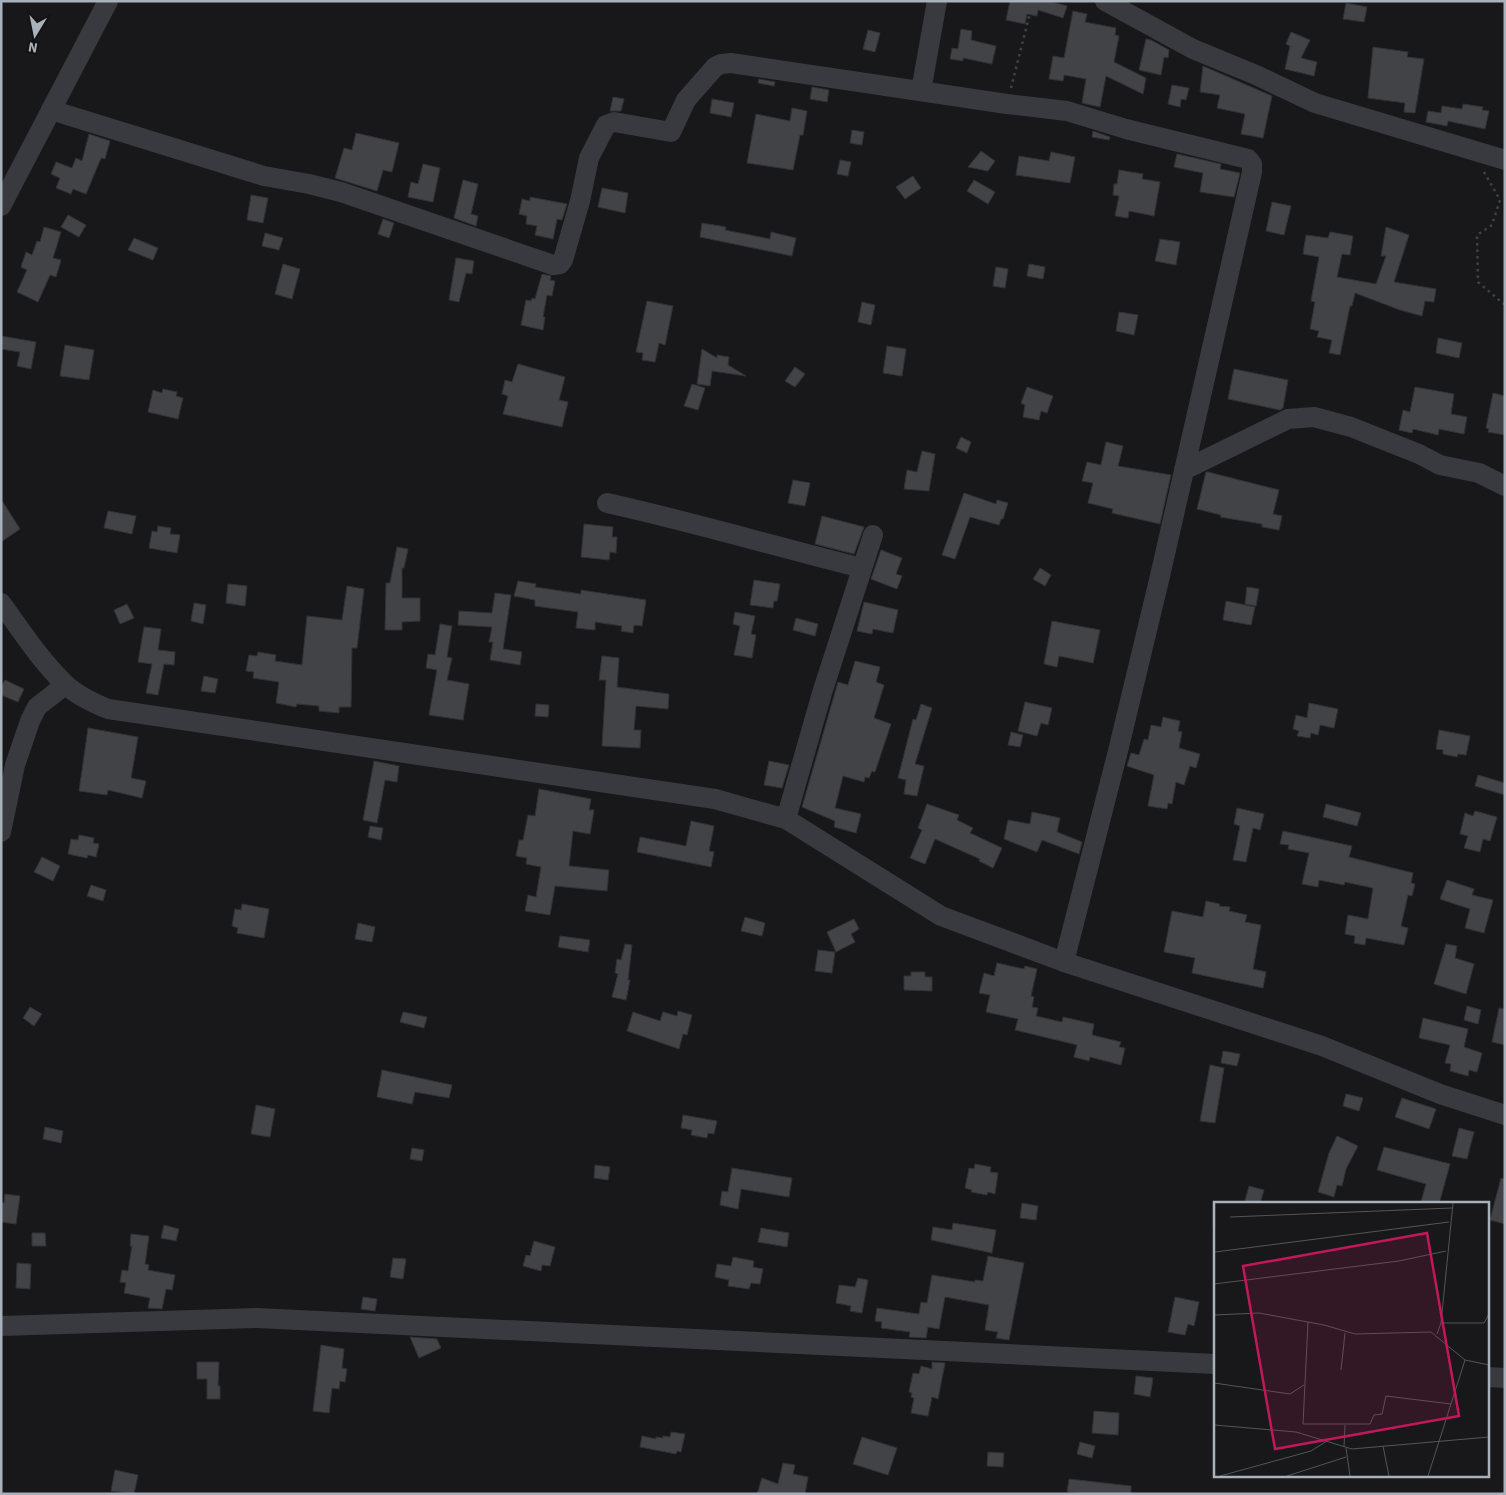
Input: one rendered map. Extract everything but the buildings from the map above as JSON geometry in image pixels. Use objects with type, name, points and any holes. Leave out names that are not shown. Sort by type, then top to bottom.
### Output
[{"type":"street","points":[[1,206],[108,1]]},
{"type":"street","points":[[921,92],[937,1]]},
{"type":"street","points":[[1105,1],[1193,49],[1315,102],[1505,160]]},
{"type":"street","points":[[50,110],[255,173],[340,192],[553,265],[560,264],[563,260],[580,201],[589,158],[606,125],[614,122],[668,133],[671,132],[686,100],[715,67],[721,64],[731,63],[921,92],[1066,111],[1126,129],[1248,159],[1252,164],[1250,181],[1184,470],[1118,751],[1064,962]]},
{"type":"street","points":[[1184,470],[1288,419],[1314,417],[1351,427],[1419,454],[1440,465],[1479,473],[1505,486]]},
{"type":"street","points":[[607,503],[662,515],[862,568]]},
{"type":"street","points":[[786,819],[822,692],[873,535]]},
{"type":"street","points":[[1,603],[65,685],[90,701],[108,709],[715,799],[786,819],[941,916],[1064,962],[1322,1046],[1440,1094],[1505,1115]]},
{"type":"street","points":[[1,832],[8,763],[37,707],[65,685]]},
{"type":"street","points":[[1,1326],[257,1318],[1214,1364]]},
{"type":"street","points":[[1488,1377],[1505,1378]]},
{"type":"path","points":[[1007,104],[1033,1]]},
{"type":"path","points":[[1482,168],[1500,200],[1492,225],[1477,235],[1478,282],[1505,305]]}]
